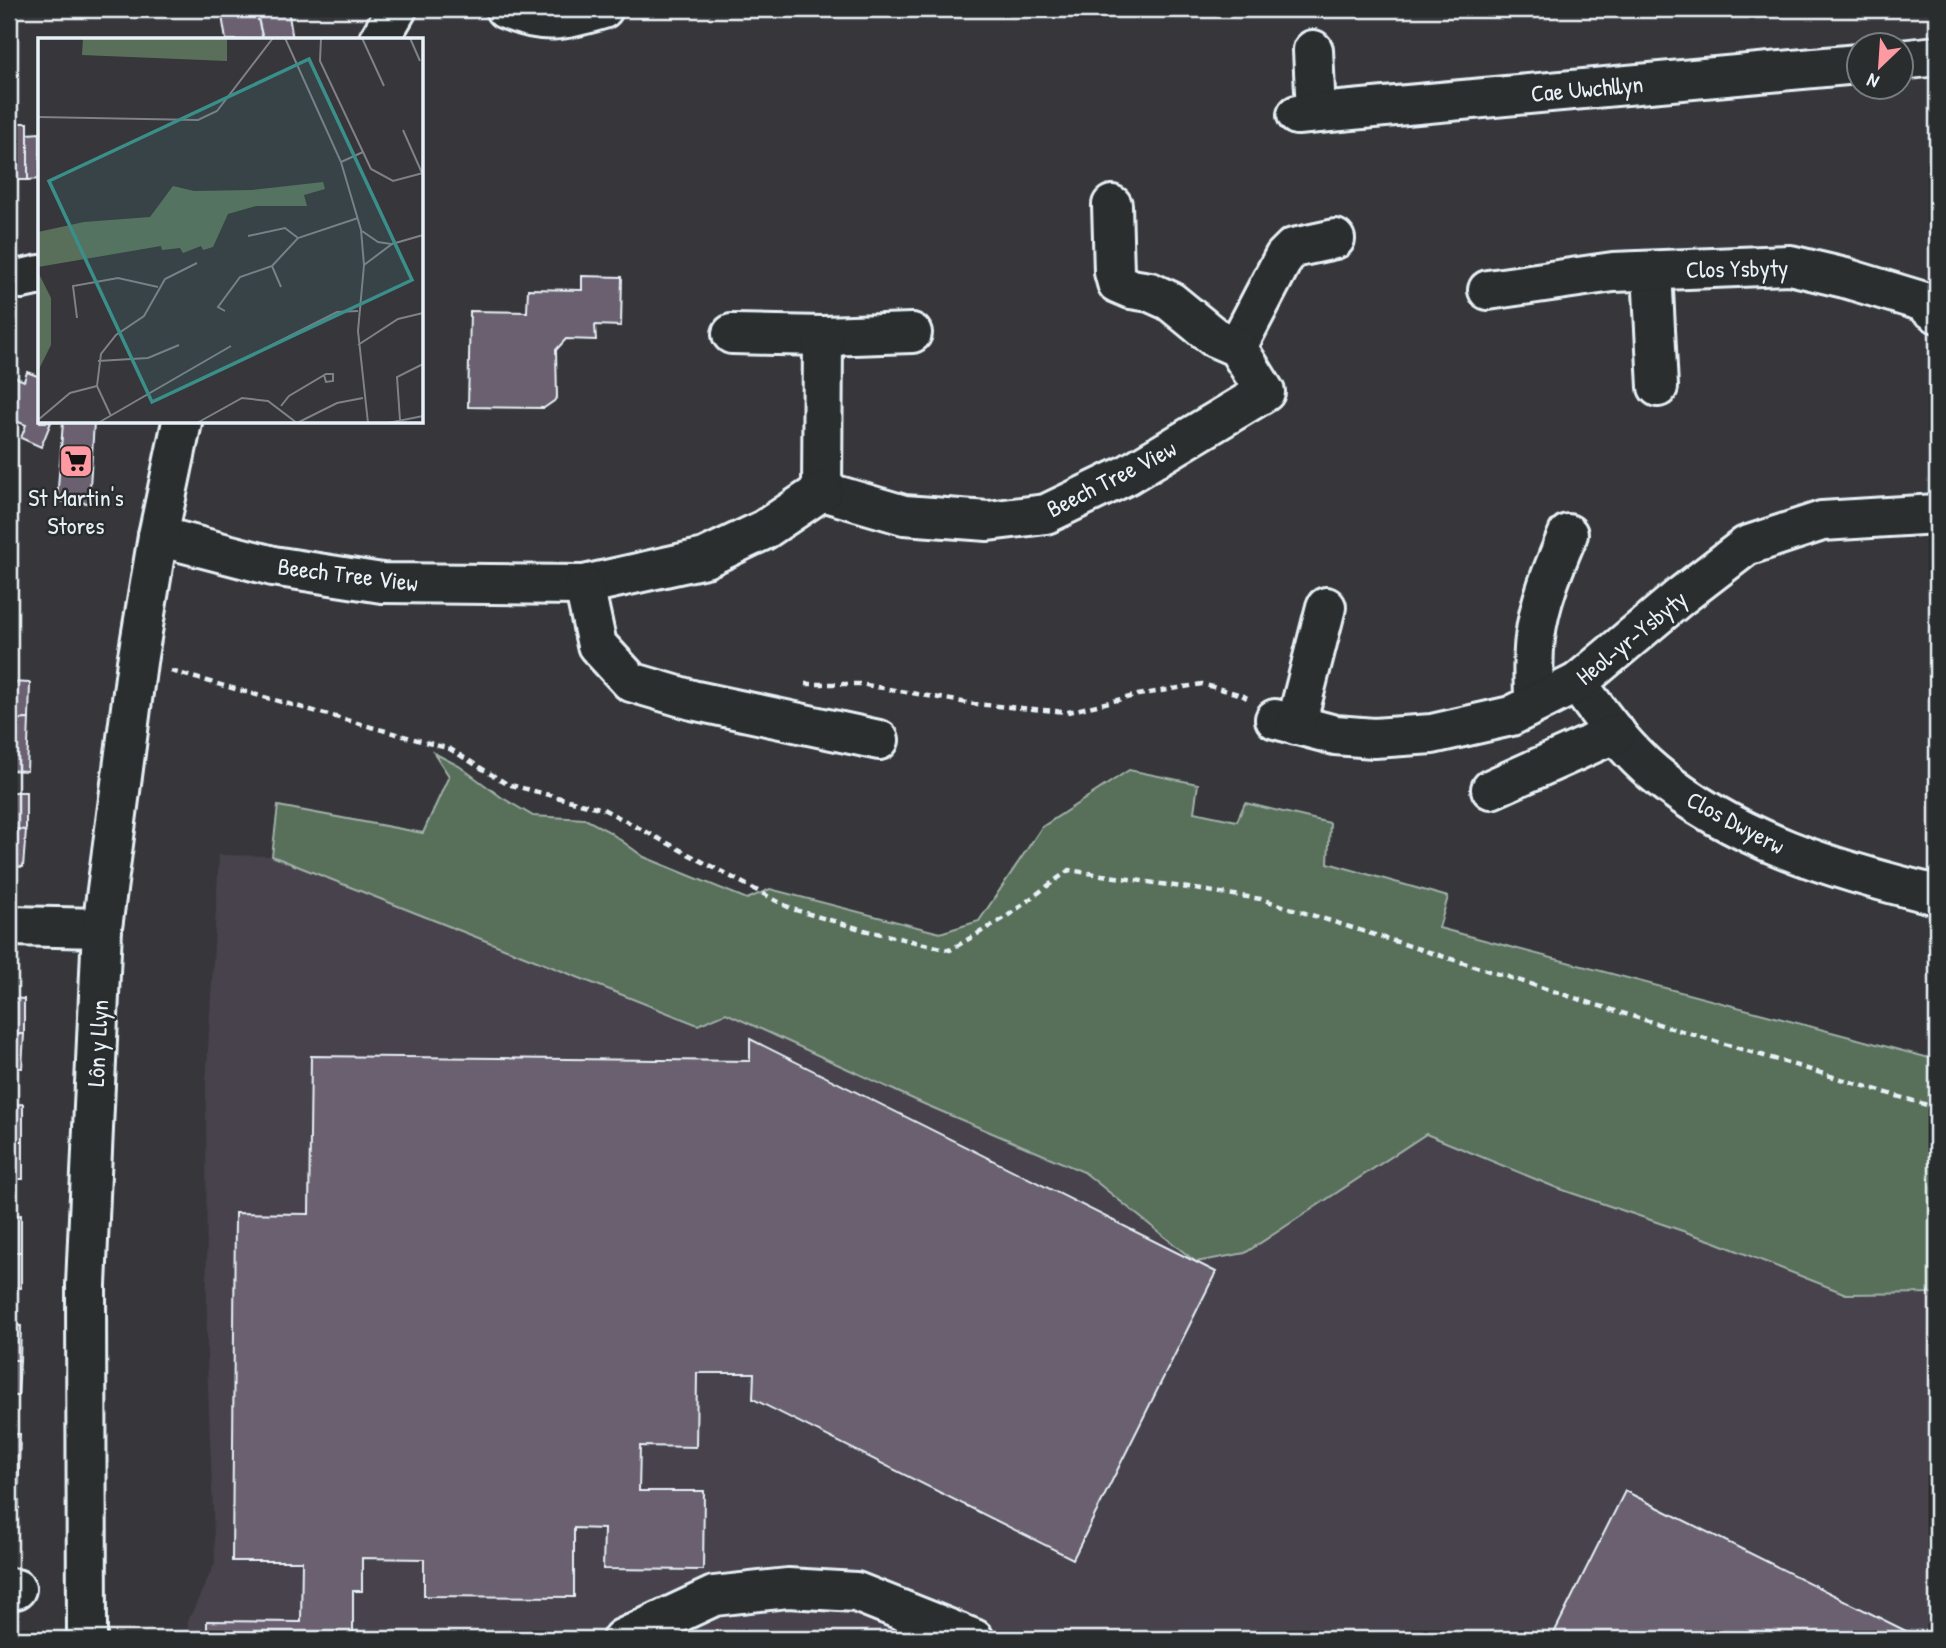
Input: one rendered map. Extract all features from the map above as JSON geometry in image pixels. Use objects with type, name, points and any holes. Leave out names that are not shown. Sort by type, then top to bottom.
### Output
[{"type":"street","points":[[380,38],[397,9]]},
{"type":"street","points":[[505,9],[529,18],[555,20],[603,9]]},
{"type":"street","name":"Cae Uwchllyn","points":[[1312,50],[1306,114],[1844,65]]},
{"type":"street","points":[[1914,59],[1937,57]]},
{"type":"street","points":[[1112,205],[1114,272],[1117,283],[1170,301],[1214,337],[1237,347],[1284,257],[1293,248],[1335,239]]},
{"type":"street","name":"Clos Ysbyty","points":[[1488,290],[1613,272],[1790,265],[1922,301],[1937,313]]},
{"type":"street","points":[[1652,271],[1658,387]]},
{"type":"street","points":[[732,334],[823,336],[912,333]]},
{"type":"street","points":[[822,491],[823,336]]},
{"type":"street","name":"Beech Tree View","points":[[158,536],[273,566],[382,583],[584,585],[705,558],[764,530],[822,491],[904,515],[988,521],[1046,514],[1127,475],[1265,393],[1237,347]]},
{"type":"street","name":"Lôn y Llyn","points":[[87,1639],[86,1285],[102,928],[137,662],[173,432]]},
{"type":"street","name":"Heol-yr-Ysbyty","points":[[1286,722],[1335,735],[1374,738],[1432,734],[1511,716],[1577,683],[1746,546],[1822,521],[1937,514]]},
{"type":"street","points":[[1534,704],[1535,638],[1539,614],[1549,577],[1568,534]]},
{"type":"street","points":[[584,585],[597,645],[631,682],[692,700],[879,740]]},
{"type":"street","points":[[1286,722],[1326,607]]},
{"type":"street","name":"Clos Dwyerw","points":[[1577,683],[1616,733],[1652,772],[1706,811],[1795,854],[1937,895]]},
{"type":"street","points":[[1490,789],[1616,733]]},
{"type":"street","points":[[9,926],[102,928]]},
{"type":"street","points":[[622,1639],[714,1596],[788,1588],[856,1592],[974,1639]]},
{"type":"path","points":[[137,662],[450,750],[507,784],[603,809],[792,909],[864,930],[950,950],[1006,917],[1069,870],[1261,900],[1937,1108]]},
{"type":"path","points":[[792,684],[860,684],[974,704],[1068,712],[1138,695],[1202,684],[1242,695],[1286,722]]},
{"type":"shaded area","points":[[219,855],[272,856],[698,1025],[726,1012],[924,1104],[1084,1172],[1196,1262],[1245,1253],[1426,1134],[1557,1188],[1715,1242],[1846,1294],[1937,1293],[1937,1639],[188,1639],[188,1621],[215,1563],[207,1363],[206,1085]]},
{"type":"green space","points":[[434,753],[459,766],[501,797],[533,816],[585,819],[608,831],[644,857],[747,899],[770,889],[940,933],[979,921],[1042,827],[1129,770],[1198,784],[1194,812],[1237,821],[1245,803],[1330,823],[1328,863],[1448,897],[1439,928],[1937,1060],[1937,1293],[1846,1294],[1715,1242],[1557,1188],[1426,1134],[1245,1253],[1196,1262],[1084,1172],[924,1104],[726,1013],[698,1025],[272,856],[278,806],[423,833],[449,776]]},
{"type":"building","points":[[256,9],[263,38],[226,38],[221,10]]},
{"type":"building","points":[[256,9],[288,9],[293,38],[263,38]]},
{"type":"building","points":[[9,123],[28,123],[28,180],[9,180]]},
{"type":"building","points":[[38,133],[38,179],[28,180],[28,134]]},
{"type":"building","points":[[582,276],[622,277],[621,326],[595,325],[596,340],[566,339],[556,350],[557,397],[544,408],[468,407],[470,311],[527,312],[528,289],[582,290]]},
{"type":"building","points":[[27,372],[38,376],[38,424],[50,424],[41,447],[21,438],[26,425],[9,418],[10,375],[24,381]]},
{"type":"building","name":"St Martin's Stores","points":[[63,424],[94,424],[89,503],[57,501]]},
{"type":"building","points":[[9,682],[30,683],[29,719],[9,720]]},
{"type":"building","points":[[29,719],[27,771],[9,770],[9,720]]},
{"type":"building","points":[[9,792],[26,792],[26,830],[9,829]]},
{"type":"building","points":[[9,829],[26,830],[23,867],[9,866]]},
{"type":"building","points":[[9,998],[24,999],[24,1034],[9,1034]]},
{"type":"building","points":[[9,1034],[24,1034],[22,1068],[9,1068]]},
{"type":"building","points":[[750,1039],[1216,1272],[1073,1559],[753,1399],[754,1373],[697,1373],[696,1447],[640,1446],[639,1491],[704,1491],[703,1570],[603,1569],[604,1529],[574,1528],[574,1597],[424,1596],[424,1559],[362,1558],[362,1591],[353,1591],[353,1639],[207,1639],[207,1621],[301,1622],[302,1561],[232,1561],[235,1213],[309,1214],[311,1056],[750,1061]]},
{"type":"building","points":[[23,1104],[23,1141],[9,1141],[9,1105]]},
{"type":"building","points":[[9,1141],[23,1141],[23,1179],[9,1179]]},
{"type":"building","points":[[21,1215],[21,1252],[9,1252],[9,1216]]},
{"type":"building","points":[[9,1252],[21,1252],[21,1288],[9,1287]]},
{"type":"building","points":[[9,1325],[21,1326],[20,1360],[9,1360]]},
{"type":"building","points":[[9,1360],[20,1360],[18,1396],[9,1396]]},
{"type":"building","points":[[9,1434],[20,1434],[19,1471],[9,1470]]},
{"type":"building","points":[[9,1470],[19,1471],[19,1508],[9,1508]]},
{"type":"building","points":[[1625,1491],[1922,1639],[1551,1639]]},
{"type":"place","name":"St Martin's Stores","points":[[76,461]]}]
